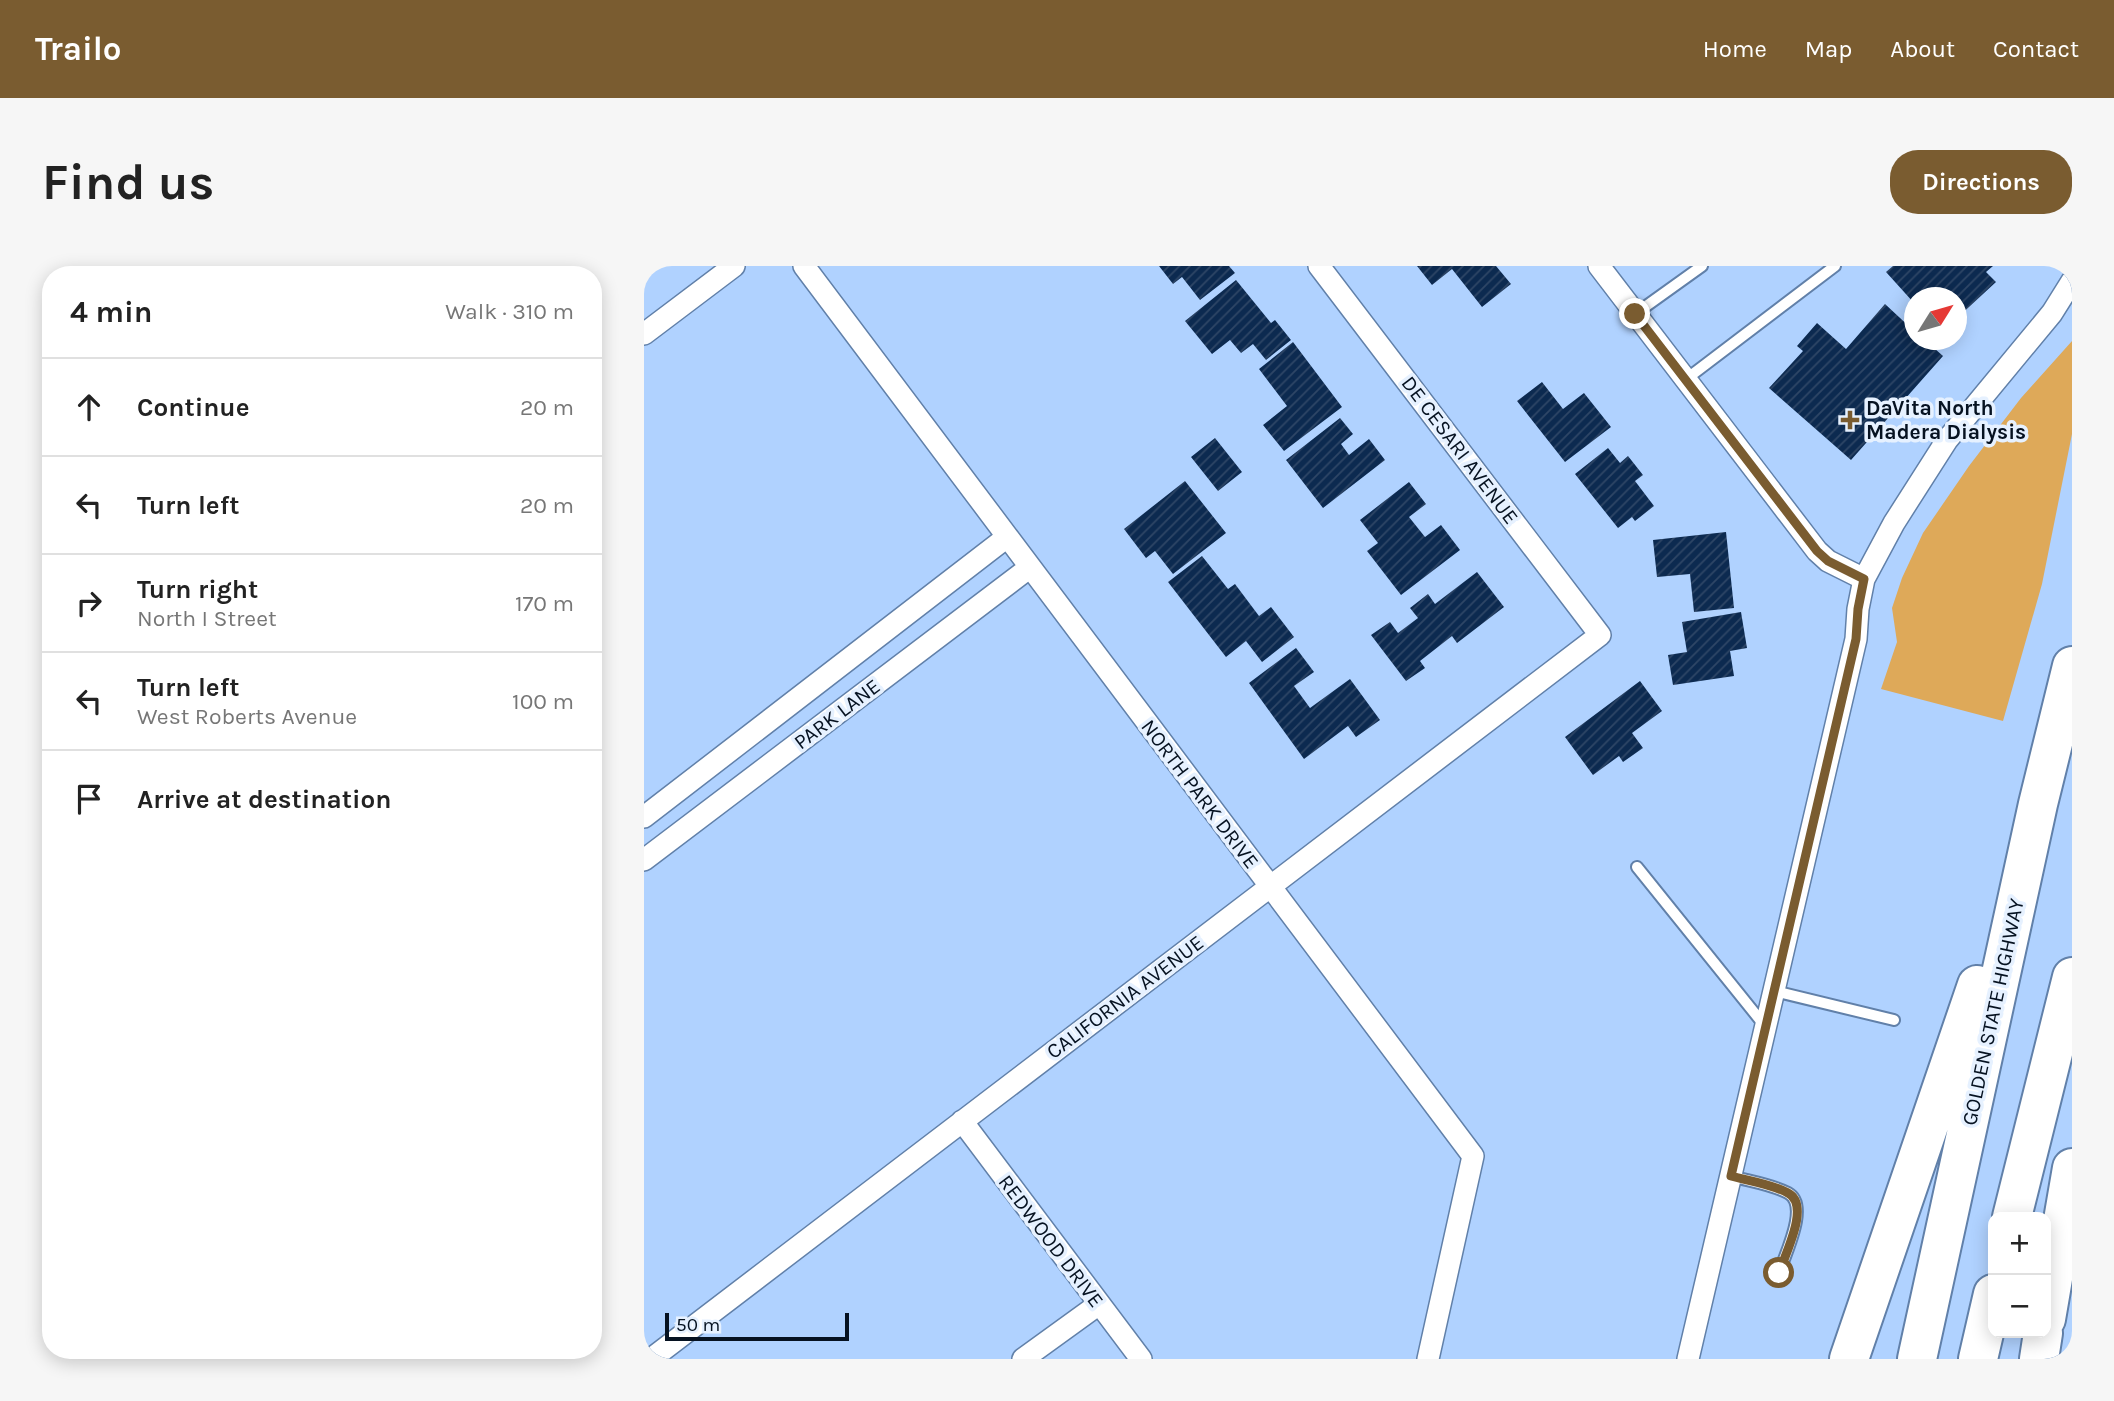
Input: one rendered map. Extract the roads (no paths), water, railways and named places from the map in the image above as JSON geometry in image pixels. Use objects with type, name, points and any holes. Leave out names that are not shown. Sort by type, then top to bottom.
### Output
[{"type":"highway","name":"GOLDEN STATE HIGHWAY","points":[[1916,1359],[2038,804],[2072,666]]},
{"type":"highway","points":[[1849,1359],[2038,804]]},
{"type":"highway","points":[[2013,1212],[2072,977]]},
{"type":"highway","points":[[2051,1290],[2072,1168]]},
{"type":"highway","points":[[1978,1359],[1988,1316]]},
{"type":"highway","points":[[2039,1359],[2042,1338]]},
{"type":"street","points":[[644,334],[734,266]]},
{"type":"street","name":"NORTH PARK DRIVE","points":[[804,266],[1473,1156],[1428,1359]]},
{"type":"street","name":"DE CESARI AVENUE","points":[[1320,266],[1600,635]]},
{"type":"street","points":[[1598,266],[1817,551],[1828,561],[1864,579]]},
{"type":"street","points":[[1688,1359],[1856,639],[1864,579],[1894,523],[1947,440],[2052,313],[2072,281]]},
{"type":"street","name":"PARK LANE","points":[[644,817],[1007,537]]},
{"type":"street","name":"PARK LANE","points":[[644,860],[1029,568]]},
{"type":"street","name":"CALIFORNIA AVENUE","points":[[650,1359],[1600,635]]},
{"type":"street","name":"REDWOOD DRIVE","points":[[962,1121],[1142,1359]]},
{"type":"street","points":[[1023,1359],[1099,1304]]},
{"type":"lane","points":[[1635,314],[1702,266]]},
{"type":"lane","points":[[1685,380],[1835,266]]},
{"type":"lane","points":[[1637,867],[1766,1027]]},
{"type":"lane","points":[[1774,991],[1894,1020]]},
{"type":"lane","points":[[1731,1176],[1790,1193],[1798,1203],[1798,1215],[1779,1273]]},
{"type":"place","name":"DaVita North Madera Dialysis","points":[[1850,420]]}]
